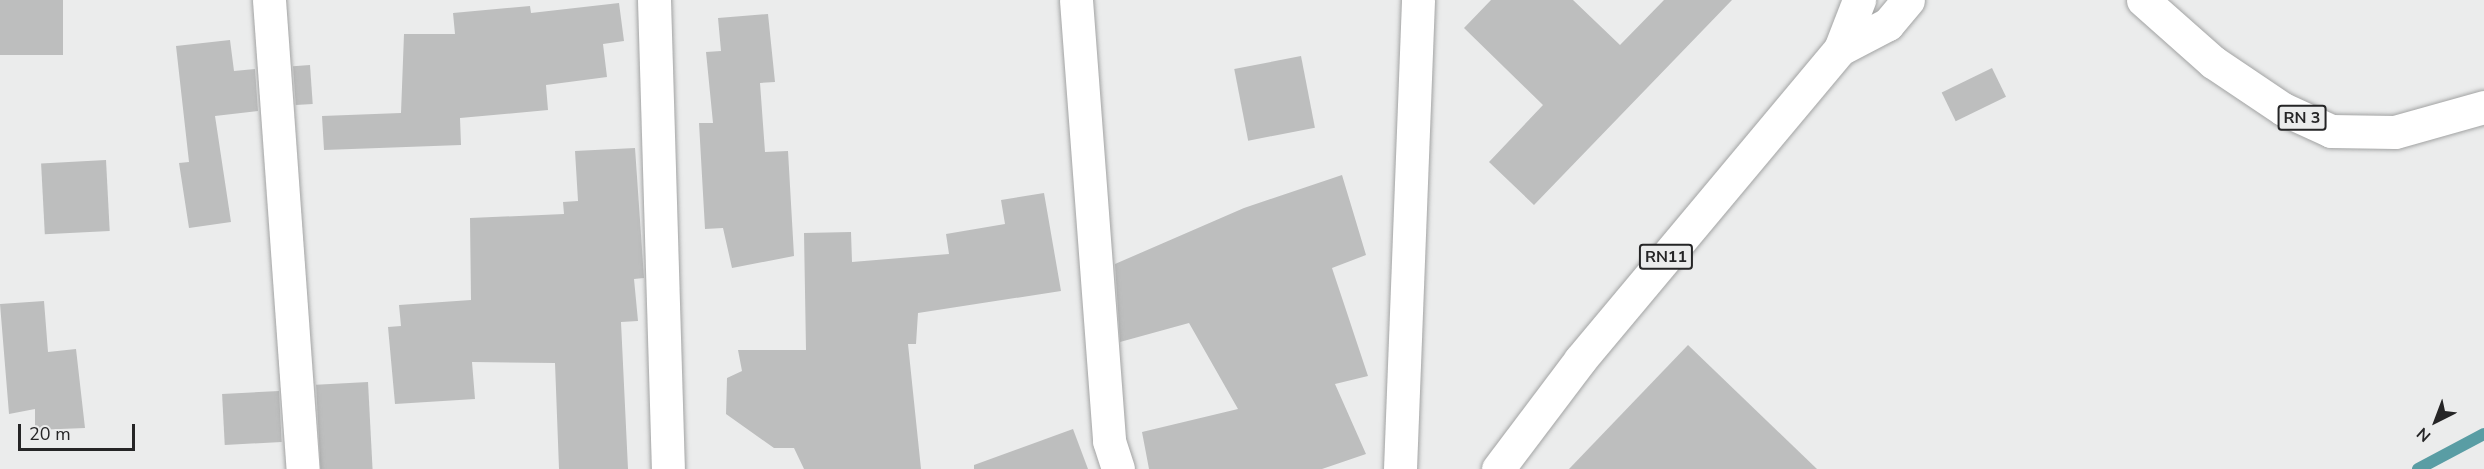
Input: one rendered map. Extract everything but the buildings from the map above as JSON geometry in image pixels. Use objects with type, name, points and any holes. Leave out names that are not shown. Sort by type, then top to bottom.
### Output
[{"type":"main road","points":[[269,0],[303,469]]},
{"type":"main road","points":[[654,0],[668,469]]},
{"type":"main road","points":[[1076,0],[1109,441],[1118,469]]},
{"type":"main road","points":[[1400,469],[1418,0]]},
{"type":"main road","name":"RN11","points":[[1498,469],[1580,360],[1840,49],[1859,0]]},
{"type":"main road","name":"RN11","points":[[1840,49],[1888,24],[1908,0]]},
{"type":"main road","name":"RN 3","points":[[2147,2],[2213,62],[2283,109],[2331,131],[2395,132],[2484,107]]},
{"type":"waterway","points":[[2418,469],[2484,434]]}]
